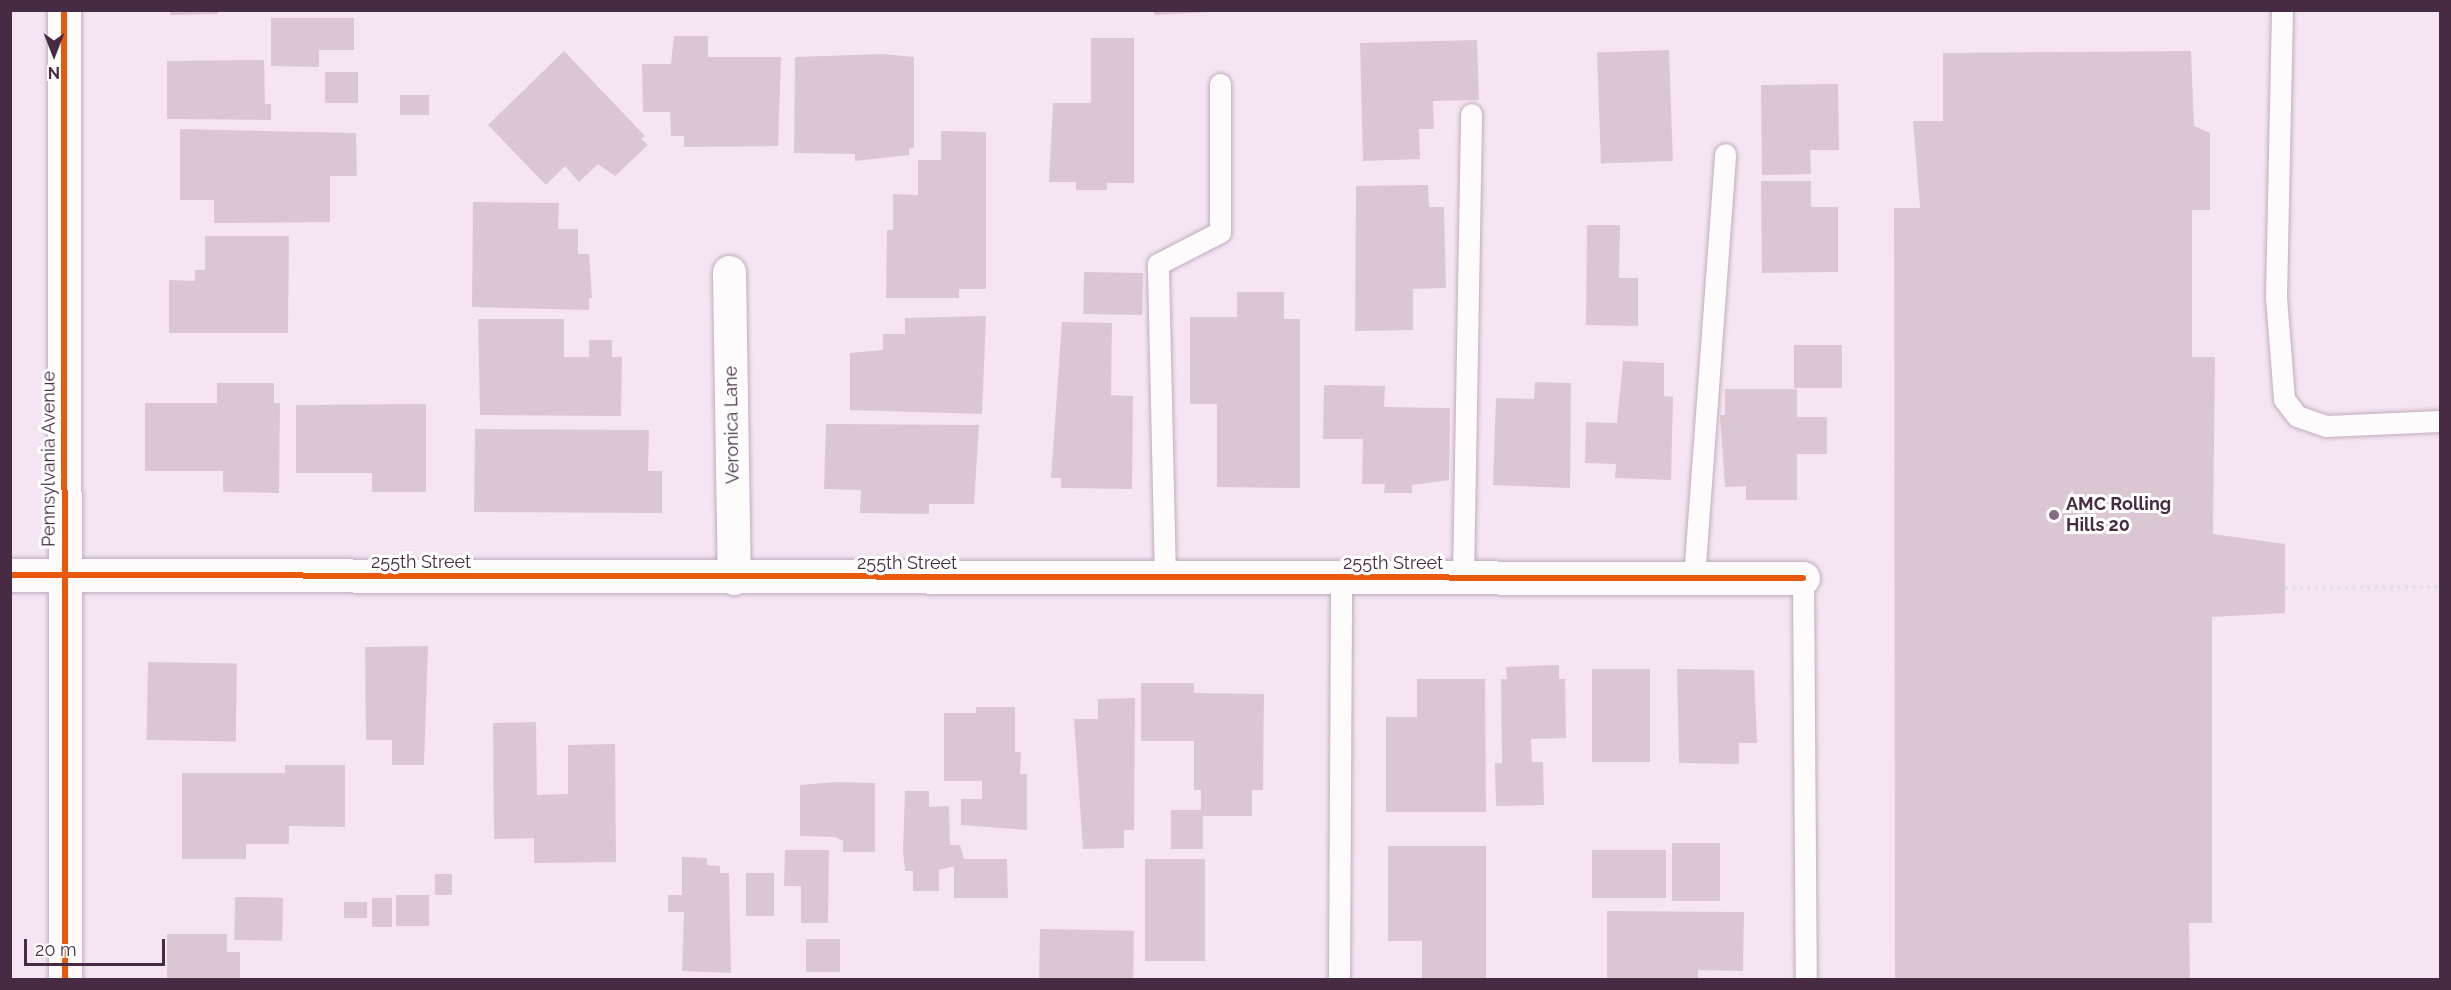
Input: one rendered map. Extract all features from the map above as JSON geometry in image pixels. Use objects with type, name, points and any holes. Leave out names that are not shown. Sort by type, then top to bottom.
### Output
[{"type":"street","name":"Pennsylvania Avenue","points":[[64,10],[65,980]]},
{"type":"street","name":"Veronica Lane","points":[[729,272],[734,578]]},
{"type":"street","name":"255th Street","points":[[10,575],[1803,578]]},
{"type":"lane","points":[[2282,10],[2276,297],[2284,399],[2297,416],[2326,426],[2440,421]]},
{"type":"lane","points":[[1165,578],[1158,264],[1220,232],[1220,84]]},
{"type":"lane","points":[[1463,578],[1471,114]]},
{"type":"lane","points":[[1694,578],[1725,154]]},
{"type":"lane","points":[[1339,980],[1341,578]]},
{"type":"lane","points":[[1803,578],[1806,980]]},
{"type":"path","points":[[2285,588],[2440,587]]},
{"type":"building","points":[[170,10],[218,10],[218,14],[170,15]]},
{"type":"building","points":[[1154,10],[1211,10],[1211,12],[1154,15]]},
{"type":"building","points":[[271,18],[354,18],[354,50],[319,50],[319,67],[271,66]]},
{"type":"building","points":[[674,36],[708,36],[708,57],[781,57],[778,146],[684,147],[684,136],[671,136],[670,112],[643,112],[642,64],[671,64]]},
{"type":"building","points":[[1091,38],[1134,38],[1134,183],[1107,183],[1107,190],[1076,190],[1076,182],[1049,182],[1053,103],[1091,103]]},
{"type":"building","points":[[1477,40],[1479,100],[1433,101],[1434,129],[1419,129],[1420,159],[1363,161],[1360,43]]},
{"type":"building","points":[[1669,50],[1673,161],[1601,163],[1597,53]]},
{"type":"building","points":[[564,51],[645,136],[641,139],[648,145],[615,176],[598,164],[579,182],[565,166],[546,185],[488,125]]},
{"type":"building","name":"AMC Rolling Hills 20","points":[[2191,51],[2194,126],[2210,133],[2210,210],[2192,210],[2192,357],[2215,357],[2213,534],[2285,544],[2285,613],[2212,617],[2212,923],[2189,923],[2190,980],[1895,980],[1894,208],[1920,208],[1913,121],[1943,121],[1943,53]]},
{"type":"building","points":[[883,54],[914,57],[914,148],[909,148],[909,155],[855,161],[855,154],[794,153],[795,57]]},
{"type":"building","points":[[264,60],[265,104],[271,104],[271,120],[167,119],[167,61]]},
{"type":"building","points":[[325,72],[358,72],[358,103],[325,103]]},
{"type":"building","points":[[1838,84],[1839,150],[1810,150],[1811,174],[1762,175],[1761,85]]},
{"type":"building","points":[[400,95],[429,95],[429,115],[400,115]]},
{"type":"building","points":[[180,129],[356,133],[357,176],[330,176],[330,222],[214,223],[214,200],[180,200]]},
{"type":"building","points":[[941,131],[986,132],[986,289],[959,289],[959,298],[886,298],[887,230],[893,230],[893,194],[918,195],[918,160],[941,160]]},
{"type":"building","points":[[1761,181],[1811,181],[1811,207],[1838,207],[1838,272],[1762,273]]},
{"type":"building","points":[[1428,185],[1429,207],[1444,207],[1446,288],[1413,289],[1413,330],[1355,331],[1356,186]]},
{"type":"building","points":[[473,202],[559,203],[558,229],[578,229],[578,254],[589,254],[592,298],[589,298],[589,310],[472,307]]},
{"type":"building","points":[[1587,225],[1620,225],[1619,278],[1638,278],[1638,326],[1586,325]]},
{"type":"building","points":[[205,236],[289,236],[288,333],[169,333],[169,280],[195,281],[195,270],[205,270]]},
{"type":"building","points":[[1084,272],[1143,273],[1142,315],[1083,314]]},
{"type":"building","points":[[1237,292],[1284,292],[1284,319],[1300,319],[1300,488],[1217,487],[1217,404],[1190,404],[1190,317],[1237,317]]},
{"type":"building","points":[[986,316],[982,414],[850,410],[850,353],[883,350],[883,334],[905,334],[905,318]]},
{"type":"building","points":[[478,319],[564,319],[564,357],[589,357],[589,340],[612,340],[612,357],[622,357],[621,416],[480,415]]},
{"type":"building","points":[[1062,322],[1112,323],[1111,395],[1133,396],[1132,489],[1061,488],[1061,478],[1051,478]]},
{"type":"building","points":[[1794,345],[1842,345],[1842,388],[1794,388]]},
{"type":"building","points":[[1623,361],[1664,363],[1664,396],[1673,397],[1671,480],[1615,478],[1616,464],[1585,463],[1586,422],[1617,423]]},
{"type":"building","points":[[1535,382],[1571,383],[1570,488],[1493,485],[1496,398],[1534,399]]},
{"type":"building","points":[[217,383],[274,383],[274,403],[280,403],[279,493],[223,492],[223,471],[145,471],[145,403],[217,403]]},
{"type":"building","points":[[1324,385],[1385,386],[1384,407],[1450,408],[1449,480],[1412,485],[1412,493],[1384,493],[1385,484],[1362,484],[1363,439],[1323,439]]},
{"type":"building","points":[[1725,389],[1797,389],[1797,417],[1827,417],[1827,454],[1797,454],[1797,500],[1746,500],[1746,486],[1725,487],[1720,415],[1725,415]]},
{"type":"building","points":[[426,404],[426,492],[372,492],[372,473],[296,473],[296,405]]},
{"type":"building","points":[[826,424],[979,425],[974,504],[929,504],[929,514],[860,513],[861,490],[824,489]]},
{"type":"building","points":[[475,429],[649,430],[648,471],[662,471],[662,513],[474,512]]},
{"type":"building","points":[[428,646],[424,765],[392,765],[392,740],[366,740],[365,647]]},
{"type":"building","points":[[148,662],[237,664],[236,742],[147,740]]},
{"type":"building","points":[[1559,665],[1559,679],[1565,679],[1566,738],[1531,739],[1532,762],[1543,762],[1544,805],[1496,806],[1495,763],[1502,763],[1501,679],[1507,679],[1506,667]]},
{"type":"building","points":[[1592,669],[1650,669],[1650,762],[1592,762]]},
{"type":"building","points":[[1677,669],[1754,670],[1757,743],[1739,743],[1739,764],[1679,763]]},
{"type":"building","points":[[1417,679],[1485,679],[1486,812],[1386,812],[1386,717],[1417,717]]},
{"type":"building","points":[[1141,683],[1194,683],[1194,693],[1264,694],[1263,790],[1252,790],[1252,816],[1203,816],[1203,849],[1171,849],[1171,810],[1201,810],[1201,790],[1194,790],[1194,741],[1141,741]]},
{"type":"building","points":[[1135,698],[1134,830],[1124,830],[1124,848],[1083,849],[1074,719],[1098,719],[1098,699]]},
{"type":"building","points":[[976,707],[1015,707],[1015,752],[1021,752],[1020,774],[1027,774],[1027,830],[961,825],[961,799],[982,799],[982,781],[944,781],[944,713],[976,713]]},
{"type":"building","points":[[536,722],[537,795],[568,794],[568,745],[615,744],[616,862],[534,863],[534,838],[494,839],[493,723]]},
{"type":"building","points":[[285,765],[345,765],[345,827],[289,826],[289,844],[246,844],[246,859],[182,859],[182,773],[285,773]]},
{"type":"building","points":[[836,782],[875,783],[875,852],[843,852],[843,841],[835,837],[800,836],[800,785]]},
{"type":"building","points":[[905,791],[929,791],[929,807],[949,806],[950,845],[960,845],[964,859],[1007,859],[1008,898],[954,898],[954,866],[939,870],[939,891],[913,891],[913,871],[905,871],[903,851]]},
{"type":"building","points":[[1672,843],[1720,843],[1720,901],[1672,901]]},
{"type":"building","points":[[1388,846],[1486,846],[1486,978],[1422,979],[1422,941],[1388,941]]},
{"type":"building","points":[[785,850],[829,850],[828,923],[801,923],[801,886],[784,886]]},
{"type":"building","points":[[1592,850],[1666,850],[1666,898],[1592,898]]},
{"type":"building","points":[[682,857],[707,858],[707,865],[720,866],[720,873],[729,873],[731,973],[682,971],[684,912],[668,912],[668,895],[682,895]]},
{"type":"building","points":[[1145,859],[1205,859],[1205,961],[1145,961]]},
{"type":"building","points":[[746,873],[774,873],[774,916],[746,916]]},
{"type":"building","points":[[435,874],[452,874],[452,895],[435,895]]},
{"type":"building","points":[[396,895],[429,895],[429,926],[396,926]]},
{"type":"building","points":[[235,897],[283,898],[282,941],[234,940]]},
{"type":"building","points":[[372,898],[392,898],[392,927],[372,927]]},
{"type":"building","points":[[344,902],[367,902],[367,918],[344,918]]},
{"type":"building","points":[[1607,911],[1744,912],[1743,971],[1698,970],[1698,980],[1607,980]]},
{"type":"building","points":[[1040,929],[1134,931],[1133,980],[1039,980]]},
{"type":"building","points":[[167,934],[227,934],[227,952],[240,952],[240,980],[167,980]]},
{"type":"building","points":[[806,939],[840,939],[840,972],[806,972]]},
{"type":"cycle path","points":[[64,10],[65,980]]},
{"type":"cycle path","points":[[10,575],[1803,578]]},
{"type":"place","name":"AMC Rolling Hills 20","points":[[2054,515]]}]
